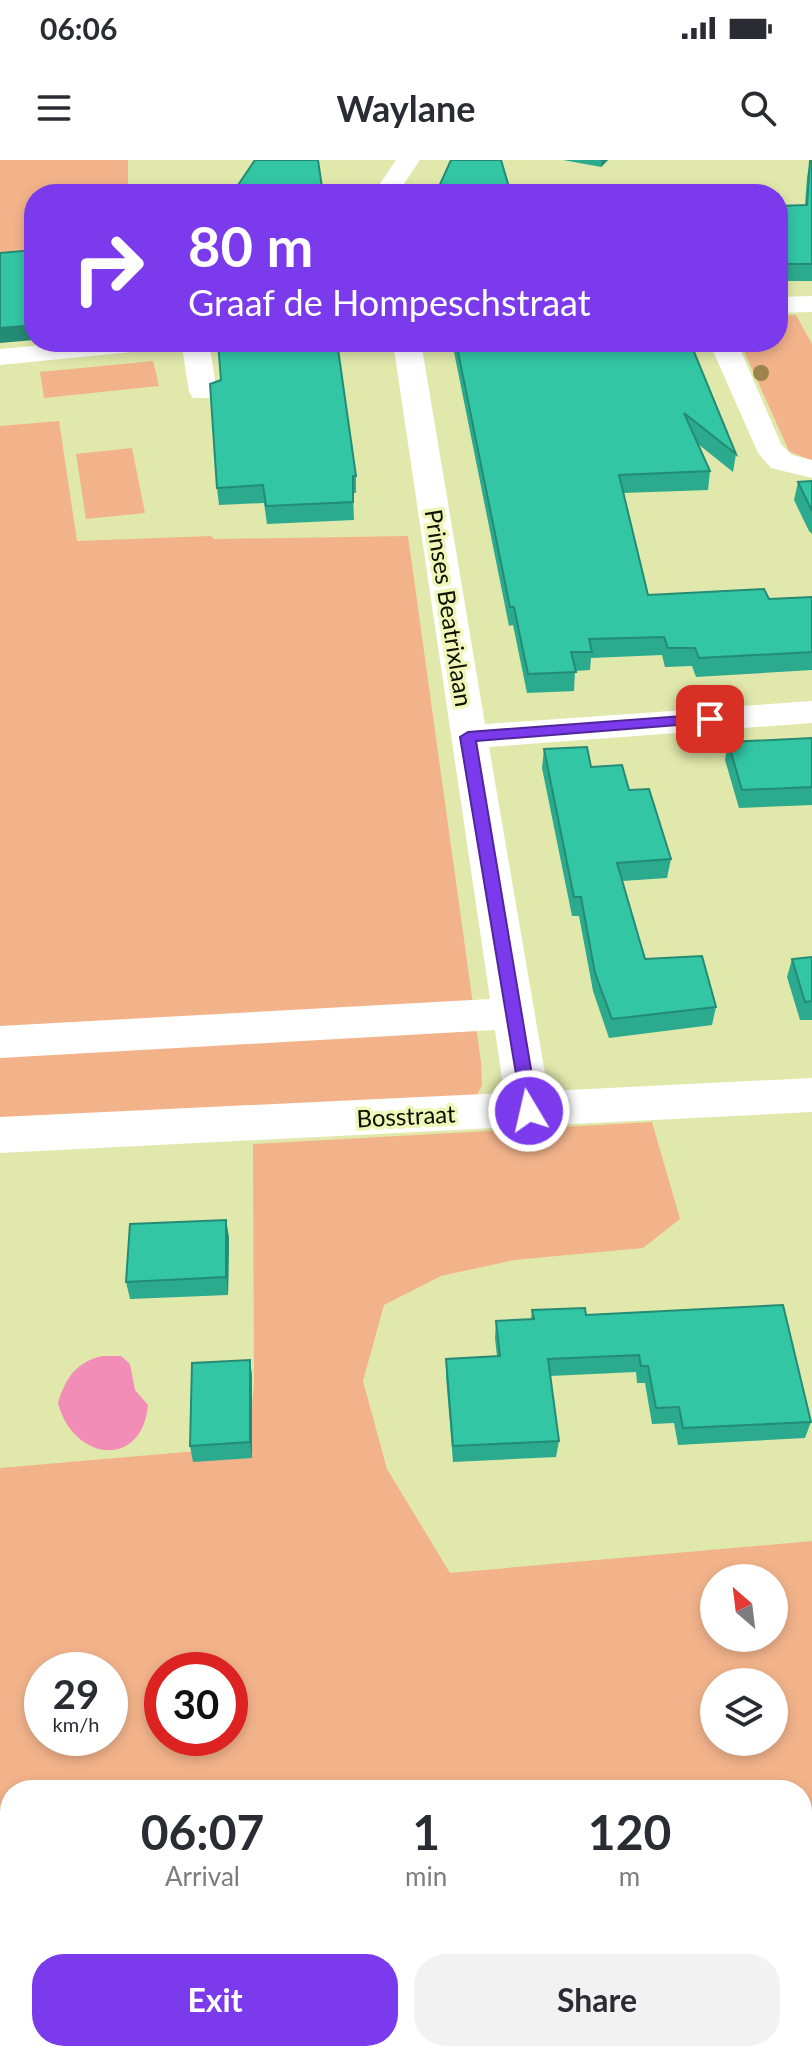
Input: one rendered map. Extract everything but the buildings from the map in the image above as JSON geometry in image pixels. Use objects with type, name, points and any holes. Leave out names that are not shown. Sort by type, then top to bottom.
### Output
[{"type":"street","points":[[392,184],[408,160]]},
{"type":"street","points":[[788,305],[812,304]]},
{"type":"street","points":[[0,357],[57,352]]},
{"type":"street","points":[[197,352],[203,392]]},
{"type":"street","name":"Prinses Beatrixlaan","points":[[409,352],[529,1111]]},
{"type":"street","points":[[727,352],[768,447],[782,462],[812,469]]},
{"type":"street","points":[[468,737],[812,712]]},
{"type":"street","points":[[0,1042],[513,1013]]},
{"type":"street","name":"Bosstraat","points":[[0,1135],[812,1095]]},
{"type":"shaded area","points":[[0,160],[128,160],[128,184],[24,184],[24,254],[0,256]]},
{"type":"shaded area","points":[[788,315],[796,315],[812,344],[812,461],[789,451],[744,352],[788,352]]},
{"type":"shaded area","points":[[153,361],[159,386],[44,398],[40,372]]},
{"type":"shaded area","points":[[59,421],[77,541],[211,536],[214,539],[408,536],[481,1062],[482,1086],[475,1098],[0,1122],[0,426]]},
{"type":"shaded area","points":[[132,448],[145,513],[86,519],[76,454]]},
{"type":"shaded area","points":[[652,1122],[680,1219],[643,1248],[514,1260],[441,1276],[384,1305],[363,1381],[387,1469],[450,1573],[812,1541],[812,1780],[0,1780],[0,1468],[185,1452],[247,1453],[254,1385],[253,1144]]},
{"type":"shaded area","points":[[102,1356],[121,1356],[130,1364],[135,1390],[148,1405],[143,1426],[134,1440],[121,1448],[106,1450],[91,1446],[78,1437],[66,1422],[58,1403],[64,1386],[78,1367]]},
{"type":"route","points":[[529,1111],[468,737],[710,719]]}]
